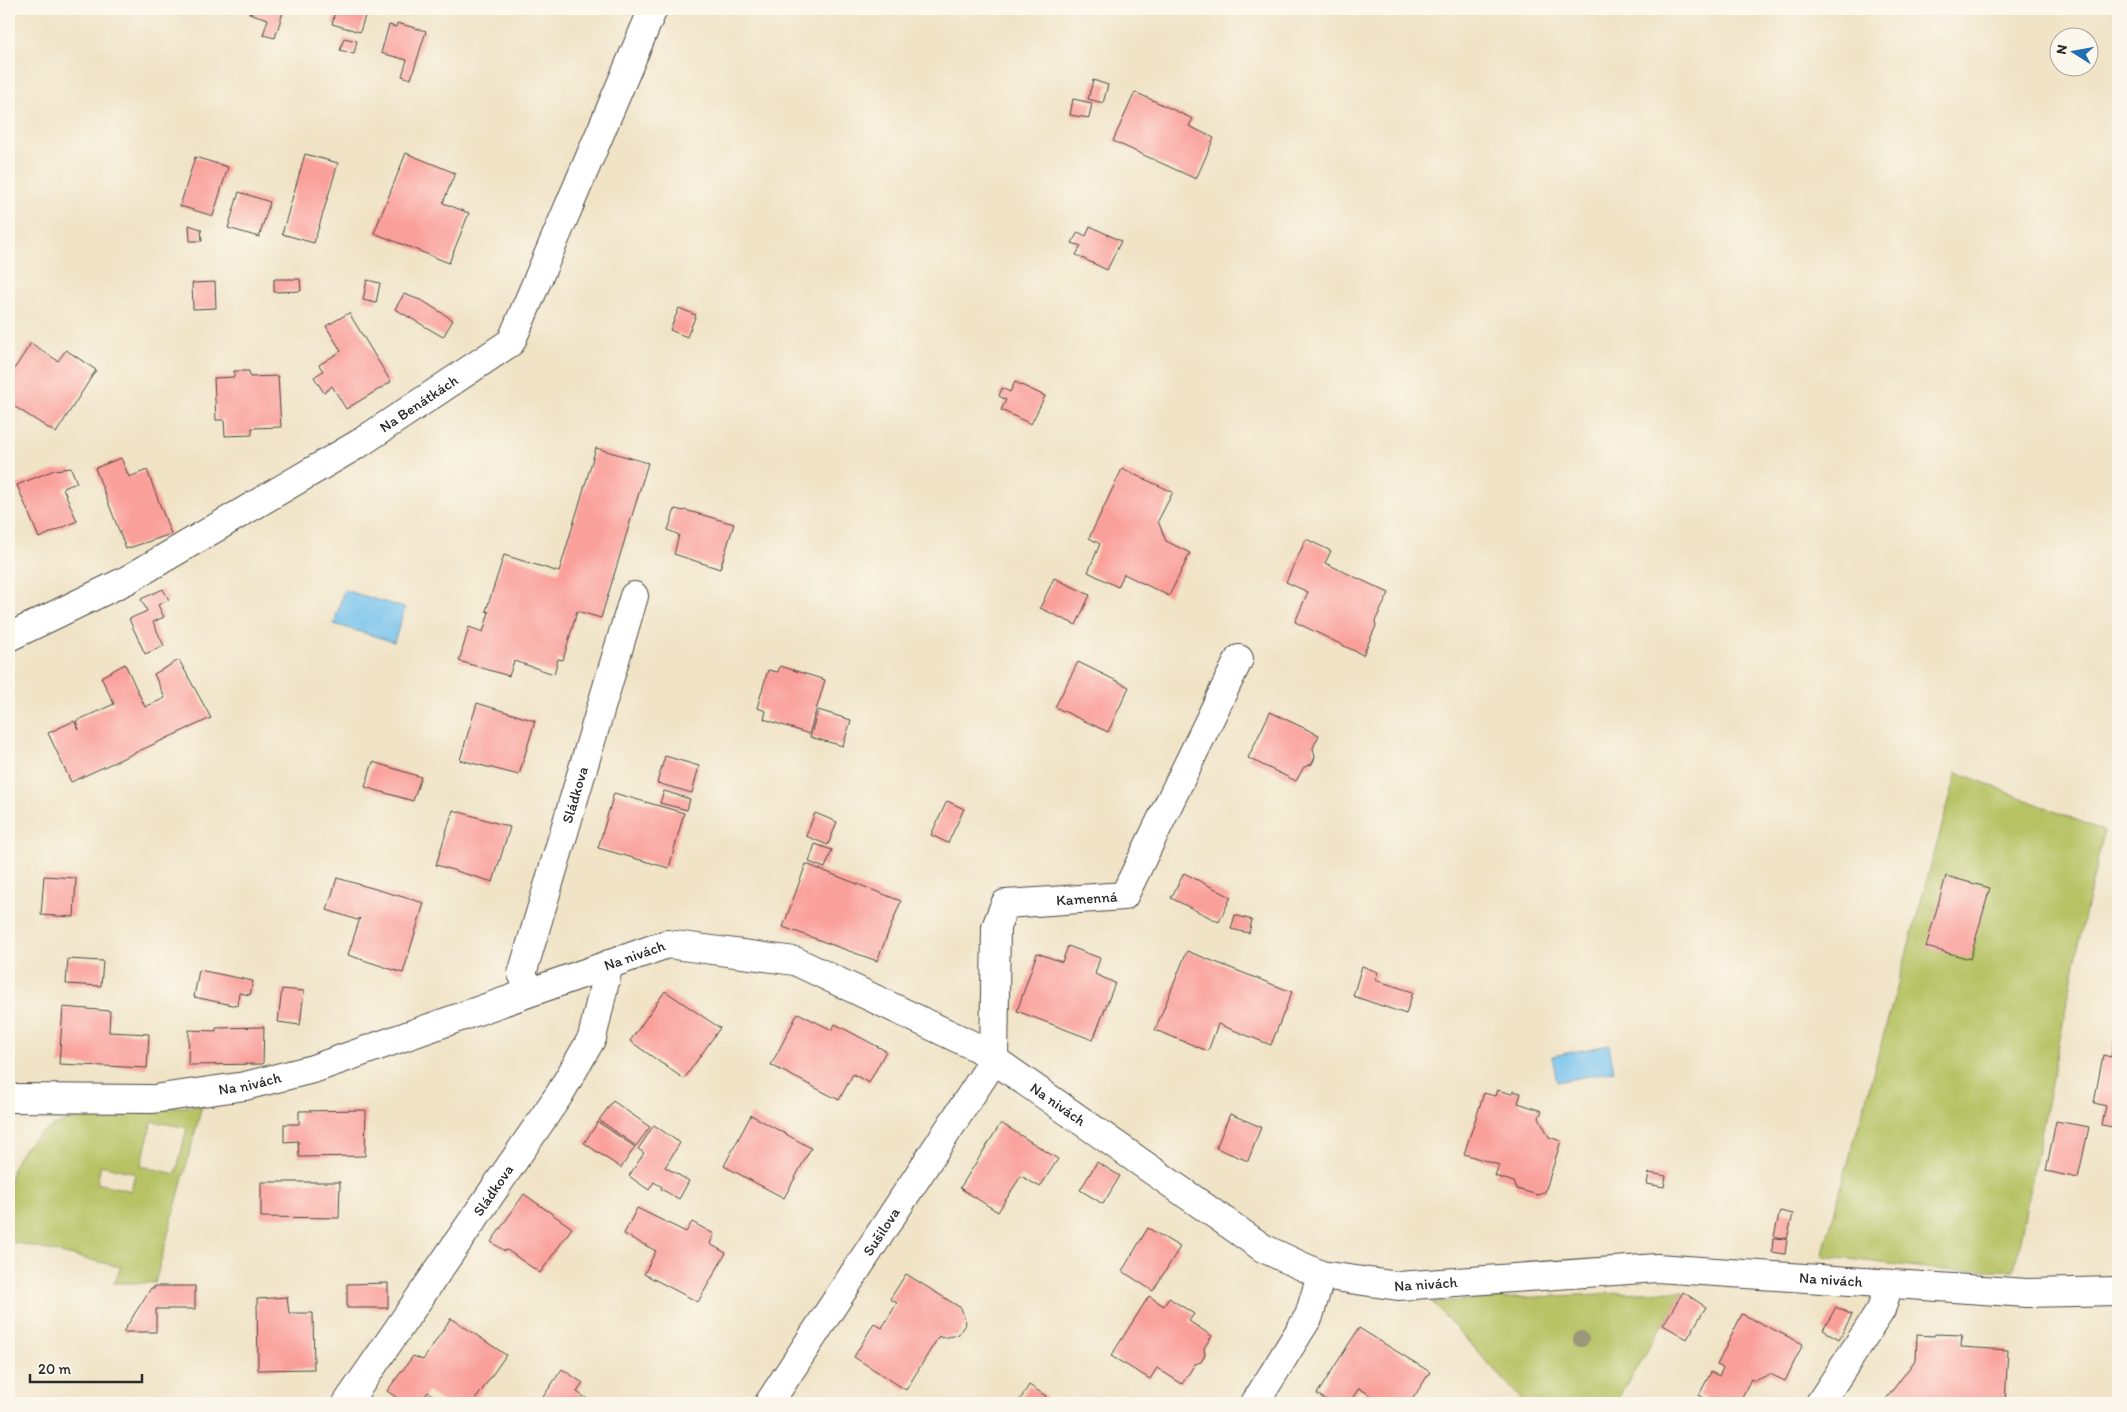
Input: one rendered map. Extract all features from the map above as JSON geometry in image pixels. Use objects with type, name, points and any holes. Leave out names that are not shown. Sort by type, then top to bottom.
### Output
[{"type":"street","name":"Na Benátkách","points":[[9,637],[135,576],[360,443],[511,342],[653,9]]},
{"type":"street","name":"Sládkova","points":[[531,991],[522,974],[634,596]]},
{"type":"street","name":"Kamenná","points":[[994,1060],[996,928],[1005,904],[1124,896],[1238,659]]},
{"type":"street","name":"Na nivách","points":[[9,1098],[153,1099],[245,1086],[313,1069],[667,944],[795,961],[976,1047],[1263,1248],[1321,1275],[1398,1286],[1657,1268],[2027,1293],[2118,1291]]},
{"type":"street","name":"Sládkova","points":[[347,1403],[559,1095],[592,1038],[609,964]]},
{"type":"street","name":"Sušilova","points":[[769,1403],[994,1060]]},
{"type":"street","points":[[1255,1403],[1309,1316],[1321,1275]]},
{"type":"street","points":[[1820,1403],[1881,1310],[1889,1284]]},
{"type":"green space","points":[[1957,772],[2104,831],[2082,928],[2014,1270],[1943,1270],[1822,1256]]},
{"type":"green space","points":[[202,1106],[155,1283],[114,1283],[121,1267],[9,1241],[8,1195],[13,1168],[25,1147],[44,1131],[68,1121],[95,1114],[123,1110]],"holes":[[[152,1121],[187,1128],[176,1174],[141,1166]],[[101,1165],[135,1173],[131,1191],[97,1183]]]},
{"type":"green space","points":[[1663,1291],[1683,1292],[1615,1403],[1525,1403],[1432,1302]]},
{"type":"water","points":[[344,590],[405,608],[394,642],[334,624]]},
{"type":"water","points":[[1609,1045],[1614,1071],[1557,1082],[1552,1056]]},
{"type":"building","points":[[250,9],[284,9],[275,38],[263,35],[268,19],[249,13]]},
{"type":"building","points":[[336,9],[367,9],[360,32],[332,24]]},
{"type":"building","points":[[396,9],[410,9],[409,15],[395,13]]},
{"type":"building","points":[[397,23],[426,31],[411,79],[402,76],[407,60],[381,53],[389,25],[396,27]]},
{"type":"building","points":[[344,38],[357,41],[354,54],[340,50]]},
{"type":"building","points":[[1093,80],[1108,85],[1103,103],[1088,99]]},
{"type":"building","points":[[1135,92],[1193,119],[1189,126],[1214,138],[1196,179],[1113,141]]},
{"type":"building","points":[[1073,99],[1092,103],[1089,118],[1070,115]]},
{"type":"building","points":[[406,153],[455,173],[443,203],[469,213],[449,263],[374,233]]},
{"type":"building","points":[[305,154],[338,163],[314,243],[282,234]]},
{"type":"building","points":[[195,157],[228,167],[213,216],[180,206]]},
{"type":"building","points":[[239,192],[270,202],[259,237],[228,228]]},
{"type":"building","points":[[189,225],[201,229],[202,241],[190,241]]},
{"type":"building","points":[[1090,226],[1121,241],[1107,270],[1076,255],[1081,246],[1072,243],[1078,232],[1086,236]]},
{"type":"building","points":[[274,279],[300,279],[301,291],[274,292]]},
{"type":"building","points":[[367,280],[380,283],[376,303],[363,300]]},
{"type":"building","points":[[215,282],[216,308],[193,309],[192,283]]},
{"type":"building","points":[[404,294],[423,301],[453,320],[443,337],[395,309]]},
{"type":"building","points":[[679,308],[696,315],[687,337],[670,330]]},
{"type":"building","points":[[349,313],[391,382],[346,409],[332,386],[324,393],[314,377],[323,371],[319,365],[341,351],[326,326]]},
{"type":"building","points":[[31,343],[58,361],[66,350],[96,370],[56,433],[9,403],[9,377]]},
{"type":"building","points":[[234,371],[249,371],[250,377],[278,376],[281,427],[252,428],[252,435],[225,436],[224,420],[216,420],[214,378],[234,377]]},
{"type":"building","points":[[1015,382],[1045,396],[1031,424],[1001,410],[1006,400],[999,396],[1002,388],[1010,392]]},
{"type":"building","points":[[596,448],[648,463],[601,618],[577,611],[563,660],[558,659],[554,674],[514,661],[509,676],[459,661],[469,627],[483,632],[489,612],[486,611],[504,555],[559,572]]},
{"type":"building","points":[[121,458],[129,477],[147,470],[171,534],[126,549],[95,468]]},
{"type":"building","points":[[71,468],[77,483],[63,488],[77,521],[39,538],[17,485],[54,470]]},
{"type":"building","points":[[1122,469],[1173,492],[1158,521],[1166,541],[1190,553],[1169,596],[1124,574],[1118,587],[1088,572],[1100,544],[1089,538]]},
{"type":"building","points":[[675,509],[734,524],[720,569],[674,554],[679,535],[668,530]]},
{"type":"building","points":[[1306,539],[1331,551],[1325,563],[1389,593],[1375,621],[1376,626],[1363,655],[1295,622],[1308,592],[1286,582]]},
{"type":"building","points":[[1054,578],[1090,595],[1076,625],[1040,608]]},
{"type":"building","points":[[163,589],[169,600],[158,605],[164,617],[153,622],[164,646],[145,654],[129,619],[147,611],[141,599]]},
{"type":"building","points":[[179,660],[211,718],[71,782],[48,733],[74,721],[79,730],[76,721],[114,704],[101,677],[125,664],[145,707],[165,698],[154,674]]},
{"type":"building","points":[[1078,662],[1129,687],[1108,732],[1055,707]]},
{"type":"building","points":[[780,666],[825,680],[809,734],[764,719],[766,711],[757,708],[768,670],[778,672]]},
{"type":"building","points":[[477,703],[535,721],[519,775],[460,760]]},
{"type":"building","points":[[818,710],[851,720],[843,746],[810,737]]},
{"type":"building","points":[[1270,712],[1319,735],[1313,748],[1315,757],[1312,764],[1304,767],[1296,781],[1248,758]]},
{"type":"building","points":[[665,756],[699,766],[692,793],[657,783]]},
{"type":"building","points":[[373,762],[421,777],[413,801],[365,787]]},
{"type":"building","points":[[664,791],[690,799],[687,810],[660,803]]},
{"type":"building","points":[[614,793],[684,813],[669,868],[598,848]]},
{"type":"building","points":[[947,801],[964,809],[948,843],[931,835]]},
{"type":"building","points":[[453,810],[510,827],[493,882],[436,865]]},
{"type":"building","points":[[815,813],[837,822],[828,845],[806,836]]},
{"type":"building","points":[[815,844],[832,850],[825,868],[809,862]]},
{"type":"building","points":[[806,864],[901,901],[877,961],[783,927]]},
{"type":"building","points":[[1184,873],[1231,897],[1219,922],[1171,898]]},
{"type":"building","points":[[44,876],[76,878],[74,917],[41,915]]},
{"type":"building","points":[[1946,876],[1990,888],[1970,959],[1926,947]]},
{"type":"building","points":[[337,878],[424,903],[403,973],[348,955],[360,918],[357,920],[327,910]]},
{"type":"building","points":[[1235,915],[1252,920],[1249,933],[1231,929]]},
{"type":"building","points":[[1068,946],[1100,958],[1095,974],[1115,983],[1093,1040],[1017,1011],[1037,953],[1062,962]]},
{"type":"building","points":[[1187,951],[1292,992],[1271,1045],[1218,1024],[1208,1051],[1155,1030]]},
{"type":"building","points":[[68,959],[103,961],[101,986],[66,984]]},
{"type":"building","points":[[1362,966],[1378,972],[1375,980],[1413,992],[1406,1014],[1353,996]]},
{"type":"building","points":[[199,970],[253,981],[250,995],[239,993],[237,1006],[194,997]]},
{"type":"building","points":[[282,989],[304,991],[300,1025],[278,1022]]},
{"type":"building","points":[[665,991],[720,1028],[684,1079],[630,1041]]},
{"type":"building","points":[[63,1007],[110,1011],[109,1032],[149,1034],[147,1068],[59,1064]]},
{"type":"building","points":[[798,1013],[832,1030],[835,1024],[886,1051],[869,1083],[853,1074],[839,1100],[771,1065]]},
{"type":"building","points":[[264,1027],[263,1064],[188,1065],[189,1030],[216,1031],[216,1028]]},
{"type":"building","points":[[2115,1037],[2118,1037],[2118,1128],[2102,1125],[2106,1106],[2094,1103],[2103,1055],[2111,1057]]},
{"type":"building","points":[[1497,1090],[1512,1094],[1513,1091],[1521,1093],[1518,1103],[1542,1111],[1539,1117],[1549,1137],[1561,1141],[1545,1192],[1538,1195],[1517,1189],[1514,1182],[1495,1176],[1499,1165],[1464,1154],[1484,1093],[1495,1096]]},
{"type":"building","points":[[613,1101],[650,1127],[636,1146],[599,1120]]},
{"type":"building","points":[[366,1110],[365,1156],[299,1157],[298,1141],[284,1142],[284,1124],[299,1124],[299,1111]]},
{"type":"building","points":[[1230,1114],[1261,1127],[1248,1161],[1216,1148]]},
{"type":"building","points":[[751,1115],[811,1148],[784,1198],[724,1166]]},
{"type":"building","points":[[2056,1121],[2089,1127],[2078,1178],[2046,1171]]},
{"type":"building","points":[[598,1122],[635,1147],[621,1168],[584,1143]]},
{"type":"building","points":[[1001,1123],[1058,1159],[1040,1187],[1021,1176],[998,1212],[960,1188]]},
{"type":"building","points":[[654,1125],[680,1143],[665,1167],[689,1181],[679,1199],[661,1189],[662,1187],[654,1182],[649,1190],[629,1176],[644,1153],[638,1149]]},
{"type":"building","points":[[1097,1162],[1120,1176],[1103,1204],[1080,1190]]},
{"type":"building","points":[[1649,1173],[1666,1176],[1664,1187],[1647,1184]]},
{"type":"building","points":[[261,1182],[340,1182],[339,1218],[261,1217]]},
{"type":"building","points":[[524,1194],[572,1228],[540,1273],[507,1250],[505,1251],[491,1242]]},
{"type":"building","points":[[637,1208],[686,1232],[692,1222],[714,1234],[710,1244],[726,1253],[698,1302],[644,1274],[656,1251],[624,1234]]},
{"type":"building","points":[[1780,1211],[1793,1214],[1787,1239],[1774,1236]]},
{"type":"building","points":[[1148,1228],[1180,1247],[1153,1291],[1122,1271]]},
{"type":"building","points":[[1773,1238],[1787,1239],[1785,1254],[1772,1252]]},
{"type":"building","points":[[906,1274],[961,1308],[966,1323],[958,1335],[942,1338],[939,1336],[906,1390],[854,1357],[874,1323],[882,1328],[897,1303],[890,1299]]},
{"type":"building","points":[[388,1283],[388,1308],[347,1308],[347,1284]]},
{"type":"building","points":[[154,1286],[195,1286],[195,1309],[156,1309],[156,1332],[123,1332],[151,1288],[155,1288]]},
{"type":"building","points":[[1683,1292],[1706,1307],[1687,1339],[1663,1325]]},
{"type":"building","points":[[1149,1296],[1164,1306],[1169,1298],[1194,1314],[1189,1321],[1212,1336],[1204,1348],[1205,1355],[1201,1362],[1195,1364],[1182,1384],[1157,1368],[1150,1379],[1111,1356]]},
{"type":"building","points":[[287,1297],[289,1313],[313,1313],[314,1369],[258,1370],[257,1299]]},
{"type":"building","points":[[1836,1307],[1852,1315],[1839,1339],[1823,1330]]},
{"type":"building","points":[[1742,1314],[1803,1344],[1785,1381],[1770,1374],[1755,1381],[1751,1379],[1739,1403],[1704,1403],[1706,1399],[1699,1395],[1711,1372],[1719,1376],[1723,1368],[1717,1365]]},
{"type":"building","points":[[451,1318],[506,1355],[473,1403],[444,1403],[428,1392],[420,1403],[404,1403],[387,1391],[413,1356],[423,1360]]},
{"type":"building","points":[[1359,1328],[1430,1372],[1410,1403],[1383,1403],[1359,1388],[1349,1403],[1331,1403],[1317,1394]]},
{"type":"building","points":[[1935,1334],[1962,1335],[1961,1347],[2008,1350],[2005,1403],[1883,1403],[1916,1359],[1917,1335],[1934,1336]]},
{"type":"building","points":[[562,1369],[583,1383],[577,1392],[593,1403],[539,1403]]},
{"type":"building","points":[[1029,1385],[1046,1396],[1042,1403],[1018,1403]]}]
